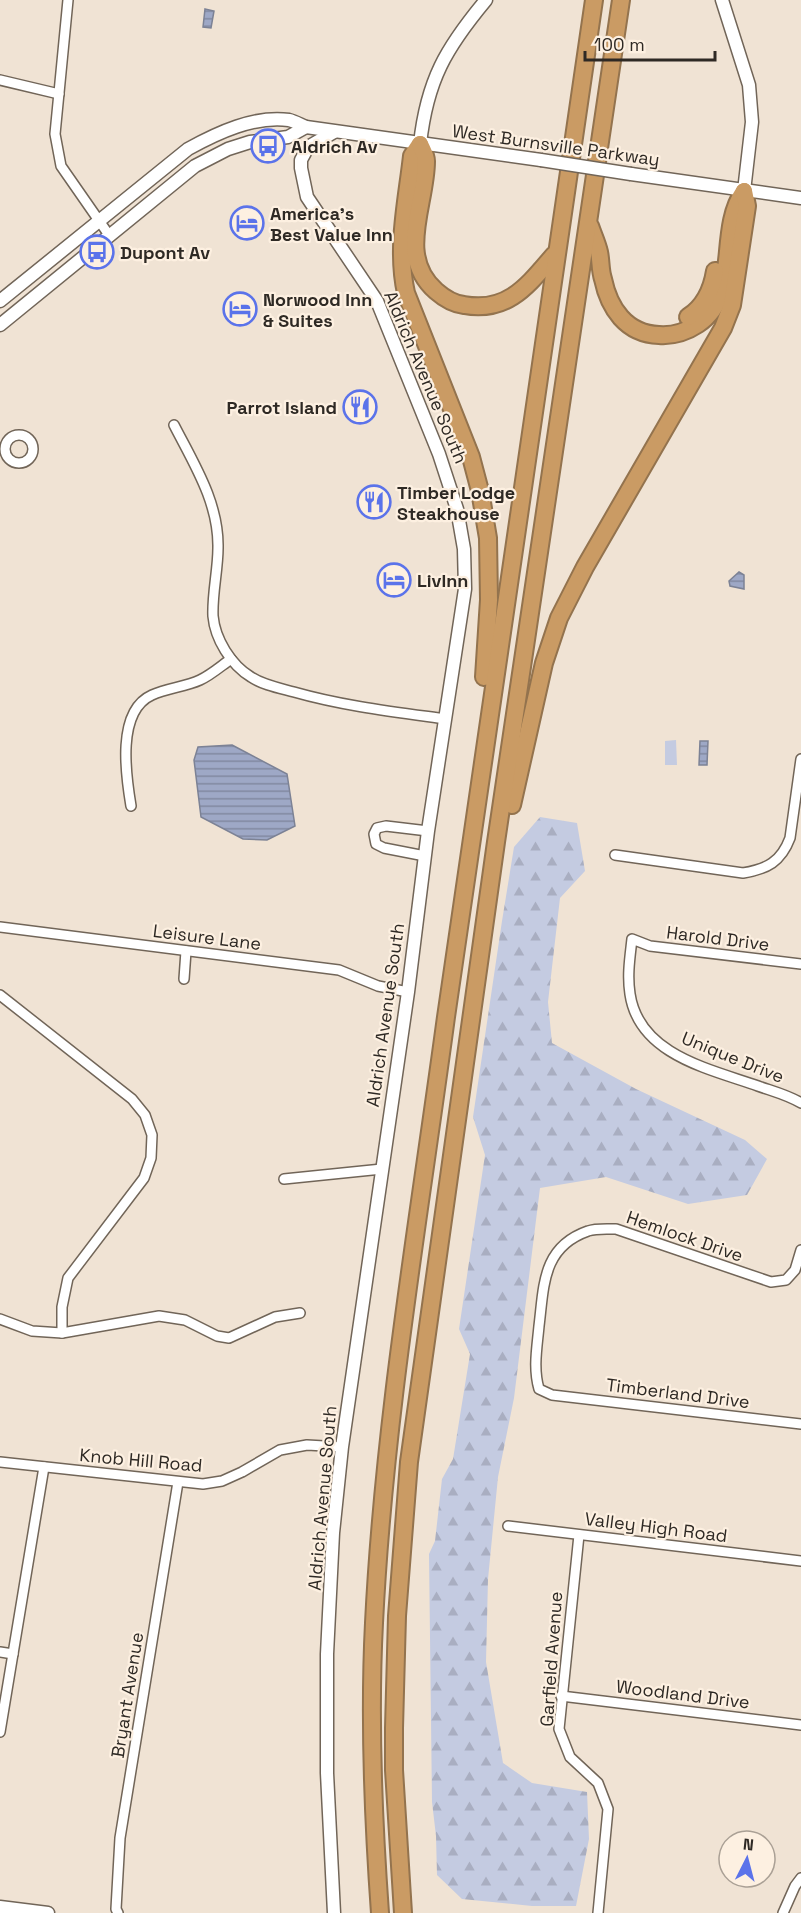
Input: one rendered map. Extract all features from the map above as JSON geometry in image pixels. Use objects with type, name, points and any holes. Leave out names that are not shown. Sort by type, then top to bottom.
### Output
[{"type":"highway","points":[[380,1913],[372,1779],[372,1659],[383,1485],[475,807],[594,0]]},
{"type":"highway","points":[[403,1913],[396,1815],[394,1728],[397,1616],[412,1429],[496,842],[621,0]]},
{"type":"highway","points":[[420,144],[426,159],[414,243],[416,259],[430,286],[444,298],[460,305],[477,308],[496,306],[513,297],[529,284],[555,255]]},
{"type":"highway","points":[[420,144],[412,156],[401,251],[402,273],[406,293],[471,457],[480,491],[488,538],[489,600],[475,807]]},
{"type":"highway","points":[[589,222],[599,253],[602,279],[617,315],[621,320],[646,334],[674,334],[693,327],[710,314],[720,298],[735,204],[744,190]]},
{"type":"highway","points":[[496,842],[512,806],[544,663],[559,618],[585,567],[723,328],[732,305],[747,206],[744,190]]},
{"type":"street","points":[[68,0],[55,134],[61,166],[97,221],[109,235]]},
{"type":"street","points":[[420,144],[432,83],[446,53],[486,0]]},
{"type":"street","points":[[722,0],[749,85],[752,122],[744,190]]},
{"type":"street","points":[[0,80],[59,93]]},
{"type":"street","name":"West Burnsville Parkway","points":[[0,301],[188,149],[246,124],[264,121],[290,120],[306,127],[334,132],[801,198]]},
{"type":"street","points":[[0,325],[109,235],[212,156],[250,141],[288,137],[306,127]]},
{"type":"street","name":"Aldrich Avenue South","points":[[306,127],[297,147],[308,197],[377,301],[446,471],[458,509],[464,549],[465,589],[428,831],[408,992],[342,1447],[333,1533],[327,1654],[327,1773],[334,1913]]},
{"type":"street","points":[[301,160],[308,147],[334,132]]},
{"type":"street","points":[[174,425],[205,485],[214,510],[219,547],[213,617],[219,639],[231,659],[250,676],[273,687],[329,702],[446,719]]},
{"type":"street","points":[[131,806],[125,770],[128,727],[134,710],[149,696],[201,680],[231,659]]},
{"type":"street","points":[[615,855],[742,873],[763,869],[785,850],[790,838],[801,759]]},
{"type":"street","points":[[425,856],[384,848],[376,844],[374,834],[377,828],[386,826],[428,831]]},
{"type":"street","name":"Leisure Lane","points":[[0,927],[339,970],[378,986],[408,992]]},
{"type":"street","name":"Harold Drive","points":[[632,939],[650,946],[801,964]]},
{"type":"street","name":"Unique Drive","points":[[632,939],[628,973],[630,997],[639,1020],[654,1040],[684,1059],[801,1103]]},
{"type":"street","points":[[184,979],[186,951]]},
{"type":"street","points":[[0,994],[132,1099],[145,1115],[152,1135],[151,1158],[144,1178],[68,1278],[62,1306],[62,1333]]},
{"type":"street","points":[[284,1179],[382,1169]]},
{"type":"street","name":"Hemlock Drive","points":[[552,1395],[539,1389],[534,1373],[545,1274],[553,1257],[567,1242],[590,1230],[616,1229],[771,1282],[786,1280],[795,1270],[801,1250]]},
{"type":"street","points":[[0,1319],[32,1331],[62,1333],[159,1316],[185,1320],[216,1336],[229,1338],[275,1317],[300,1313]]},
{"type":"street","name":"Timberland Drive","points":[[552,1395],[801,1424]]},
{"type":"street","name":"Knob Hill Road","points":[[0,1462],[203,1484],[222,1481],[242,1472],[268,1455],[292,1447],[342,1447]]},
{"type":"street","points":[[0,1732],[44,1467]]},
{"type":"street","name":"Bryant Avenue","points":[[118,1913],[116,1909],[120,1838],[178,1482]]},
{"type":"street","name":"Valley High Road","points":[[508,1526],[801,1561]]},
{"type":"street","name":"Garfield Avenue","points":[[579,1535],[559,1729],[570,1757],[598,1783],[608,1809],[598,1913]]},
{"type":"street","points":[[0,1652],[13,1653]]},
{"type":"street","name":"Woodland Drive","points":[[561,1696],[801,1725]]},
{"type":"street","points":[[783,1913],[801,1878]]},
{"type":"street","points":[[3,1909],[48,1913]]},
{"type":"green space","points":[[676,740],[677,765],[665,765],[665,741]]},
{"type":"green space","points":[[540,817],[577,823],[585,871],[560,898],[548,1002],[552,1043],[636,1089],[745,1140],[767,1159],[747,1195],[688,1204],[606,1177],[540,1188],[514,1398],[498,1477],[488,1579],[486,1662],[503,1763],[532,1783],[587,1792],[589,1839],[576,1906],[532,1906],[462,1899],[437,1875],[432,1802],[429,1554],[435,1541],[442,1479],[453,1459],[470,1354],[459,1329],[485,1155],[473,1117],[514,847]]},
{"type":"shaded area","points":[[205,9],[214,11],[211,28],[203,27]]},
{"type":"shaded area","points":[[739,572],[744,575],[744,589],[730,586],[729,581]]},
{"type":"shaded area","points":[[700,741],[708,741],[707,765],[699,765]]},
{"type":"shaded area","points":[[232,745],[287,774],[295,826],[267,840],[243,839],[201,817],[194,760],[198,747]]},
{"type":"place","name":"Aldrich Av","points":[[268,146]]},
{"type":"place","name":"America's Best Value Inn","points":[[247,223]]},
{"type":"place","name":"Dupont Av","points":[[97,252]]},
{"type":"place","name":"Norwood Inn & Suites","points":[[240,309]]},
{"type":"place","name":"Parrot Island","points":[[360,407]]},
{"type":"place","name":"Timber Lodge Steakhouse","points":[[374,502]]},
{"type":"place","name":"LivInn","points":[[394,580]]}]
